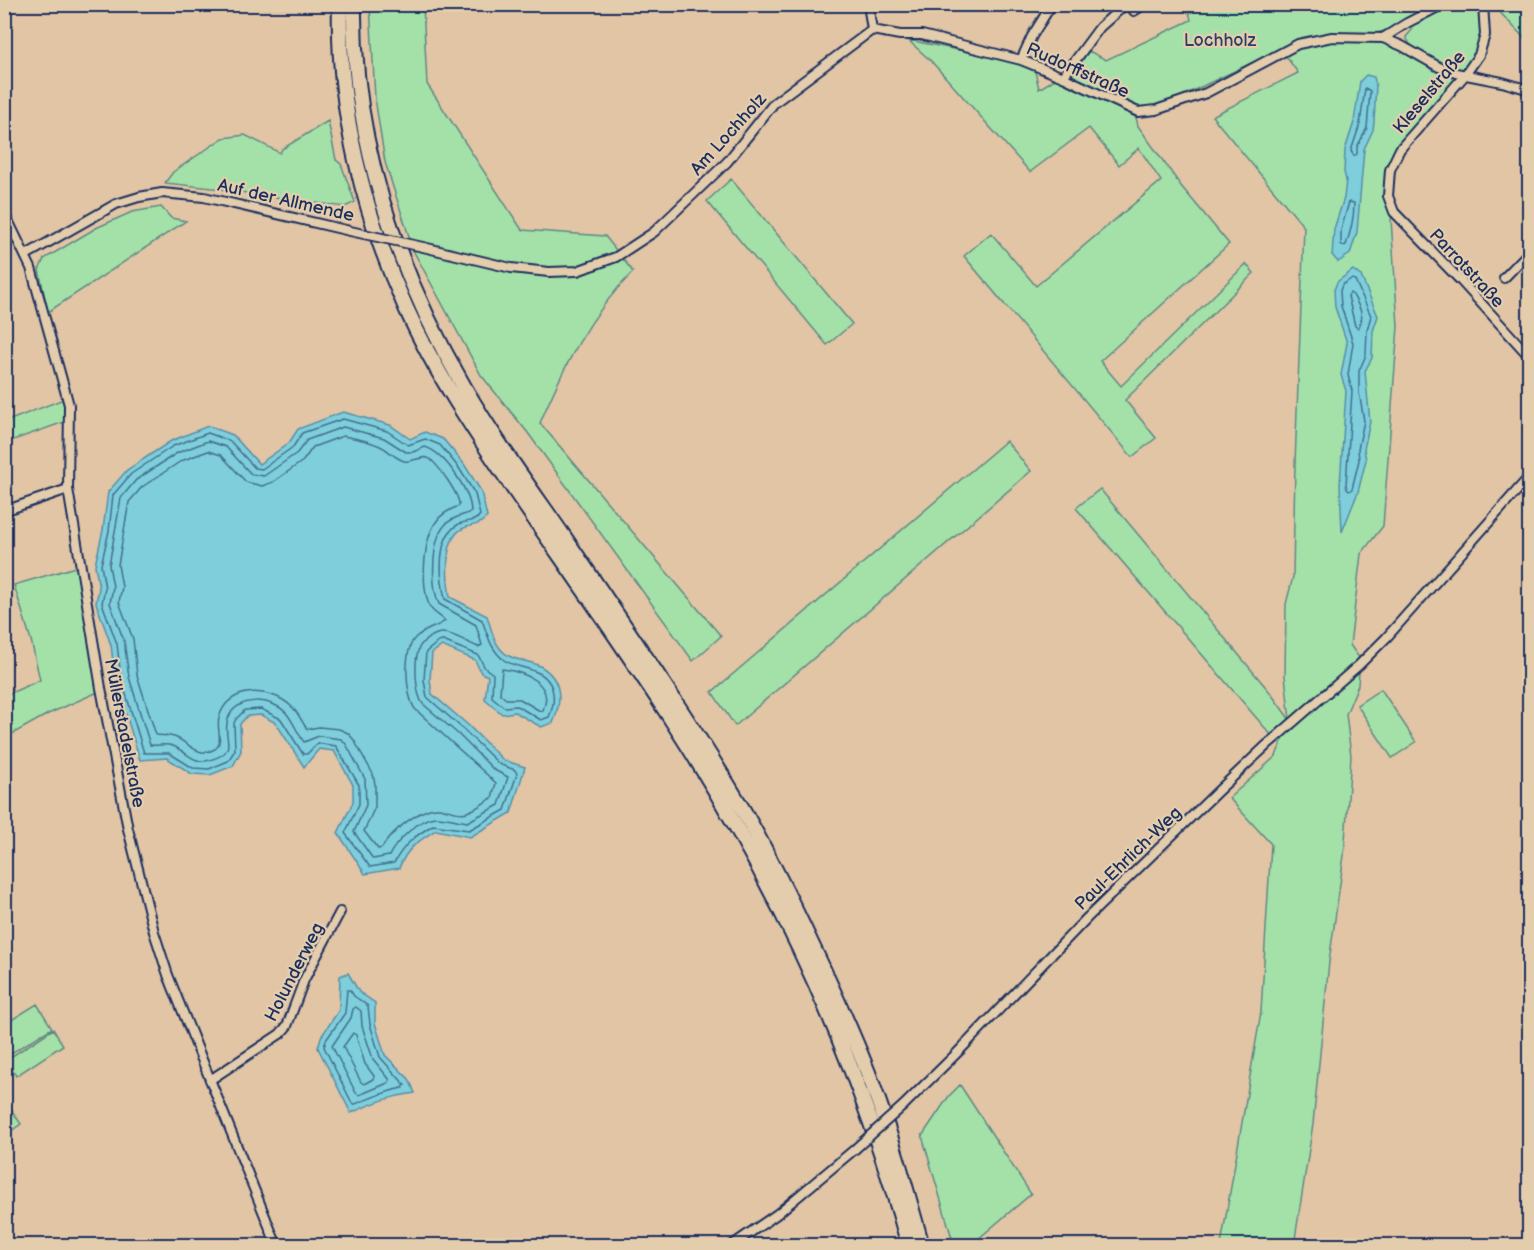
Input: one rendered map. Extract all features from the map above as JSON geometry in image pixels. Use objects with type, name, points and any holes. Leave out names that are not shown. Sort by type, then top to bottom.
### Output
[{"type":"highway","points":[[340,4],[339,26],[345,107],[358,171],[381,248],[406,310],[452,394],[484,444],[673,722],[730,816],[764,878],[786,919],[842,1043],[909,1245]]},
{"type":"highway","points":[[354,4],[360,102],[373,167],[396,244],[417,298],[464,386],[494,436],[686,717],[744,813],[795,910],[853,1036],[874,1088],[922,1245]]},
{"type":"street","points":[[868,4],[872,30]]},
{"type":"street","points":[[1021,60],[1032,36],[1052,4]]},
{"type":"street","points":[[1063,77],[1100,27],[1128,4],[1134,10],[1145,4]]},
{"type":"street","points":[[1383,38],[1407,22],[1444,4]]},
{"type":"street","name":"Kleselstraße","points":[[1388,196],[1390,170],[1399,151],[1465,75],[1482,47],[1485,35],[1483,4]]},
{"type":"street","name":"Rudorffstraße","points":[[872,30],[900,35],[922,35],[1021,60],[1063,77],[1129,110],[1145,113],[1206,93],[1298,44],[1332,36],[1383,38],[1439,67],[1530,90]]},
{"type":"street","name":"Am Lochholz","points":[[549,272],[577,271],[600,264],[616,257],[654,232],[727,162],[774,103],[872,30]]},
{"type":"street","name":"Auf der Allmende","points":[[26,255],[116,204],[139,197],[162,194],[204,197],[511,268],[549,272]]},
{"type":"street","name":"Parrotstraße","points":[[1388,196],[1394,212],[1530,357]]},
{"type":"street","name":"Müllerstadelstraße","points":[[4,212],[26,255],[41,299],[52,349],[69,405],[68,489],[101,688],[128,830],[154,932],[168,975],[277,1245]]},
{"type":"street","points":[[1504,278],[1530,251]]},
{"type":"street","name":"Paul-Ehrlich-Weg","points":[[731,1245],[777,1214],[903,1106],[959,1052],[1087,918],[1267,745],[1359,665],[1386,638],[1529,478]]},
{"type":"street","points":[[4,512],[68,489]]},
{"type":"street","name":"Holunderweg","points":[[210,1080],[280,1034],[287,1026],[304,980],[340,912]]},
{"type":"green space","name":"Lochholz","points":[[1187,4],[1441,5],[1390,29],[1377,33],[1358,34],[1383,41],[1461,76],[1402,142],[1391,158],[1385,184],[1385,194],[1393,214],[1391,219],[1398,326],[1383,526],[1361,554],[1350,645],[1360,659],[1358,685],[1346,714],[1351,756],[1344,855],[1329,962],[1313,1124],[1294,1245],[1221,1245],[1261,1012],[1271,844],[1229,798],[1276,756],[1289,723],[1272,736],[1076,508],[1100,489],[1269,691],[1290,720],[1285,676],[1286,604],[1293,577],[1304,227],[1212,116],[1298,73],[1281,49],[1167,103],[1142,110],[1070,78],[1089,51],[1106,60],[1191,20]]},
{"type":"green space","points":[[370,5],[423,5],[427,84],[522,230],[605,236],[633,272],[604,306],[579,343],[540,423],[721,636],[693,661],[528,433],[481,375],[414,252],[385,162],[375,98]]},
{"type":"green space","points":[[1453,5],[1479,5],[1480,40],[1465,73],[1423,56],[1410,45],[1406,37],[1412,30],[1409,26]]},
{"type":"green space","points":[[1493,5],[1529,5],[1529,43]]},
{"type":"green space","points":[[908,40],[1013,61],[1032,58],[1039,89],[1058,77],[1136,117],[1138,126],[1181,186],[1229,244],[1100,361],[1121,386],[1246,264],[1254,273],[1125,400],[1156,438],[1132,457],[964,256],[991,233],[1036,286],[1161,181],[1139,148],[1119,165],[1089,128],[1030,172],[931,61]]},
{"type":"green space","points":[[328,121],[336,160],[341,164],[355,202],[345,207],[165,183],[173,172],[223,138],[245,135],[280,153],[282,149]]},
{"type":"green space","points":[[731,179],[852,324],[827,345],[707,201]]},
{"type":"green space","points":[[161,207],[171,218],[186,221],[48,312],[39,270],[44,259],[96,228],[132,212]]},
{"type":"green space","points":[[66,398],[67,421],[5,443],[5,422]]},
{"type":"green space","points":[[1006,441],[1031,471],[735,726],[712,692]]},
{"type":"green space","points":[[79,566],[98,692],[48,714],[5,738],[4,696],[40,680],[31,640],[14,585]]},
{"type":"green space","points":[[1381,689],[1416,742],[1392,758],[1357,705]]},
{"type":"green space","points":[[37,1004],[52,1028],[5,1057],[5,1024]]},
{"type":"green space","points":[[53,1029],[63,1045],[16,1076],[6,1060]]},
{"type":"green space","points":[[960,1085],[1031,1194],[971,1245],[954,1245],[922,1136],[949,1096]]},
{"type":"green space","points":[[4,1099],[21,1124],[5,1135],[4,1135]]},
{"type":"water","points":[[1366,75],[1374,77],[1376,85],[1373,130],[1364,149],[1357,232],[1350,254],[1338,262],[1332,255],[1334,229],[1344,198],[1345,150],[1354,122],[1360,81]]},
{"type":"water","points":[[1353,270],[1361,276],[1378,316],[1373,331],[1372,358],[1365,371],[1370,422],[1364,449],[1366,460],[1358,492],[1342,532],[1340,485],[1346,391],[1341,375],[1347,343],[1335,307],[1334,290],[1337,282]]},
{"type":"water","points":[[343,412],[390,425],[410,439],[425,432],[443,439],[464,464],[481,491],[487,517],[478,524],[462,529],[452,541],[448,560],[450,597],[487,616],[494,638],[504,653],[513,658],[536,664],[548,671],[557,684],[559,699],[553,723],[541,727],[515,712],[502,714],[485,699],[488,676],[481,673],[475,660],[442,646],[432,653],[430,680],[432,694],[468,725],[503,760],[525,767],[511,813],[470,837],[436,830],[413,846],[405,855],[399,868],[365,874],[338,833],[353,802],[353,785],[334,751],[319,749],[304,767],[276,723],[261,715],[247,716],[240,724],[241,751],[233,766],[210,775],[192,774],[167,758],[140,760],[115,679],[111,645],[96,603],[99,588],[95,565],[108,492],[127,470],[171,441],[208,426],[233,435],[259,464],[289,443],[298,429]]},
{"type":"water","points":[[348,973],[359,992],[375,1003],[375,1023],[385,1055],[409,1079],[415,1093],[382,1100],[351,1113],[318,1048],[321,1037],[339,1010],[340,976]]}]
